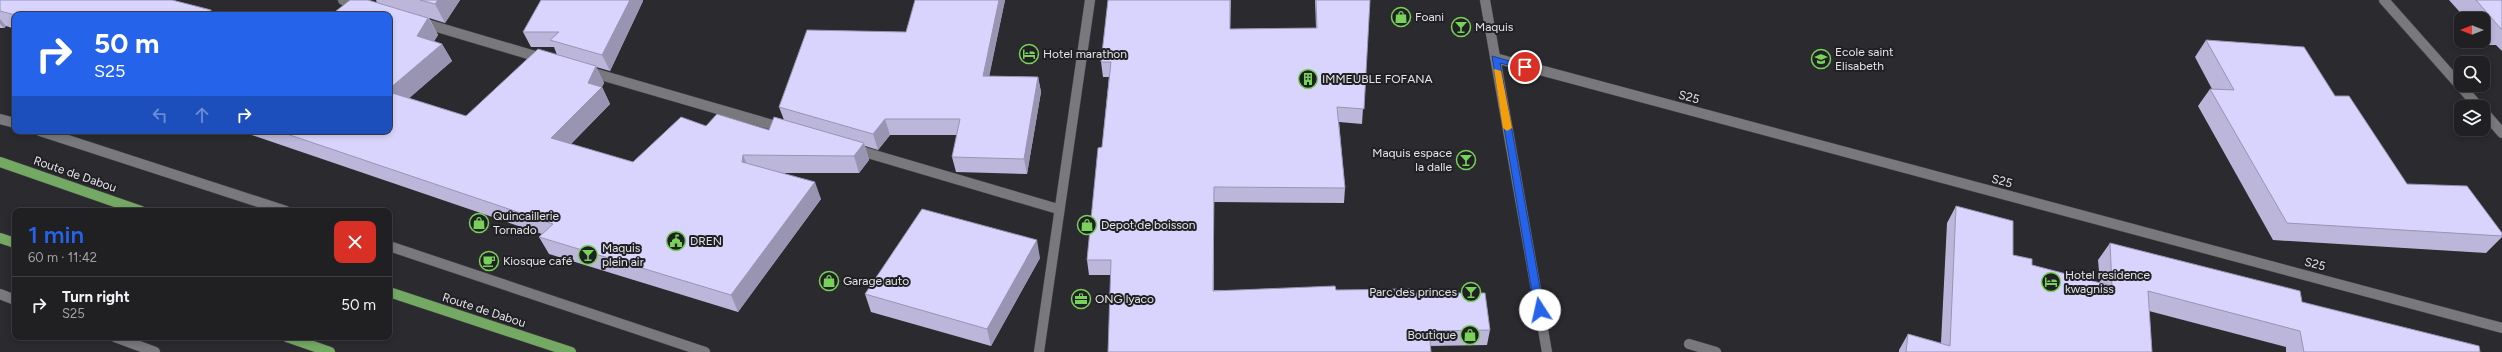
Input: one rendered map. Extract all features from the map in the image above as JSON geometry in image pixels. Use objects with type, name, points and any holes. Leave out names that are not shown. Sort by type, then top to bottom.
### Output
[{"type":"main road","name":"Route de Dabou","points":[[0,162],[132,208]]},
{"type":"main road","points":[[0,238],[12,242]]},
{"type":"main road","name":"Route de Dabou","points":[[392,293],[571,352]]},
{"type":"main road","points":[[295,340],[330,352]]},
{"type":"street","points":[[343,0],[374,9]]},
{"type":"street","points":[[1039,352],[1058,208],[1090,0]]},
{"type":"street","points":[[1485,0],[1547,352]]},
{"type":"street","points":[[2384,0],[2473,100]]},
{"type":"street","points":[[412,20],[556,62]]},
{"type":"street","name":"S25","points":[[1495,58],[2502,328]]},
{"type":"street","points":[[579,69],[792,131]]},
{"type":"street","points":[[0,119],[12,122]]},
{"type":"street","points":[[2490,119],[2502,133]]},
{"type":"street","points":[[49,134],[277,208]]},
{"type":"street","points":[[845,146],[1058,208]]},
{"type":"street","points":[[392,247],[705,352]]},
{"type":"street","points":[[0,294],[12,299]]},
{"type":"street","points":[[123,340],[155,352]]},
{"type":"street","points":[[1688,344],[1716,352]]},
{"type":"building","points":[[0,0],[172,0],[211,10],[208,12],[12,12],[12,14],[0,11]]},
{"type":"building","points":[[350,0],[368,0],[428,18],[417,36],[442,44],[392,86],[392,12],[335,12]]},
{"type":"building","points":[[420,0],[438,0],[435,4]]},
{"type":"building","points":[[541,0],[630,0],[602,55],[550,40],[559,32],[523,32]]},
{"type":"building","points":[[915,0],[999,0],[983,76],[1038,77],[1024,159],[952,157],[960,119],[885,119],[873,134],[779,107],[807,30],[906,32]]},
{"type":"building","points":[[1108,0],[1230,0],[1230,29],[1317,28],[1316,0],[1370,0],[1364,109],[1337,107],[1345,188],[1214,187],[1213,291],[1335,286],[1336,290],[1410,289],[1410,293],[1485,293],[1490,330],[1429,331],[1431,352],[1108,352],[1111,260],[1087,260],[1098,148],[1102,147],[1111,62],[1101,62]]},
{"type":"building","points":[[2476,0],[2502,0],[2502,29],[2490,16],[2490,12],[2486,12]]},
{"type":"building","points":[[2206,40],[2304,47],[2335,96],[2349,96],[2407,184],[2467,186],[2502,233],[2502,236],[2287,223],[2210,89],[2234,90]]},
{"type":"building","points":[[538,49],[596,66],[588,83],[602,87],[551,138],[633,162],[681,117],[706,126],[717,114],[769,130],[774,117],[864,143],[854,156],[743,155],[742,162],[815,182],[731,295],[539,237],[553,224],[287,134],[392,134],[392,93],[466,116]]},
{"type":"building","points":[[1956,206],[2013,221],[2013,255],[2032,259],[2032,265],[2112,286],[2110,243],[2300,291],[2302,302],[2479,346],[2480,352],[2304,352],[2300,331],[2148,291],[2152,352],[1906,352],[1908,334],[1950,346]]},
{"type":"building","points":[[922,209],[1037,240],[987,329],[865,294]]},
{"type":"slow traffic","points":[[1497,71],[1507,128]]},
{"type":"place","name":"Foani","points":[[1401,17]]},
{"type":"place","name":"Maquis","points":[[1461,27]]},
{"type":"place","name":"Hotel marathon","points":[[1029,54]]},
{"type":"place","name":"Ecole saint Elisabeth","points":[[1821,59]]},
{"type":"place","name":"IMMEUBLE FOFANA","points":[[1308,79]]},
{"type":"place","name":"Maquis espace la dalle","points":[[1466,160]]},
{"type":"place","name":"Quincaillerie Tornado","points":[[479,223]]},
{"type":"place","name":"Depot de boisson","points":[[1087,225]]},
{"type":"place","name":"DREN","points":[[676,241]]},
{"type":"place","name":"Maquis plein air","points":[[588,255]]},
{"type":"place","name":"Kiosque café","points":[[489,261]]},
{"type":"place","name":"Garage auto","points":[[829,281]]},
{"type":"place","name":"Hotel residence kwagniss","points":[[2051,282]]},
{"type":"place","name":"Parc des princes","points":[[1471,292]]},
{"type":"place","name":"ONG lyaco","points":[[1081,299]]},
{"type":"place","name":"Boutique","points":[[1470,335]]},
{"type":"route","points":[[1525,67],[1495,58],[1540,310]]}]
